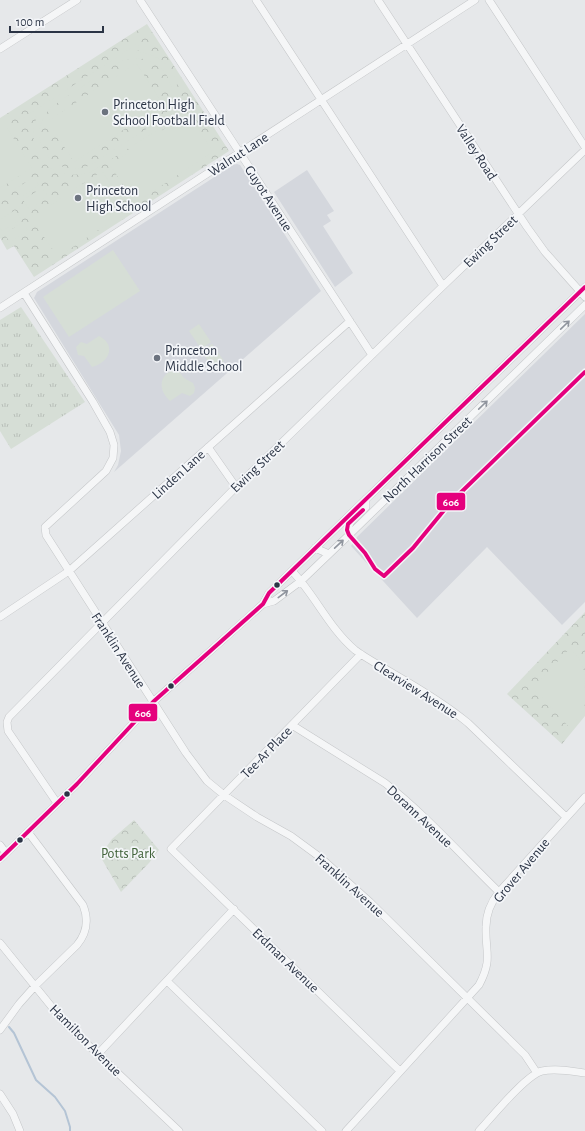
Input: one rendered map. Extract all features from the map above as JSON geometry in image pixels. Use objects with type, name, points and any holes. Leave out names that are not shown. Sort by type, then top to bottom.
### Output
[{"type":"street","points":[[0,49],[77,0]]},
{"type":"street","name":"Guyot Avenue","points":[[140,0],[372,355]]},
{"type":"street","points":[[256,0],[442,286]]},
{"type":"street","name":"Valley Road","points":[[378,0],[518,214],[545,252],[583,292]]},
{"type":"street","name":"Walnut Lane","points":[[0,308],[475,0]]},
{"type":"street","points":[[489,0],[585,147]]},
{"type":"street","name":"Ewing Street","points":[[57,804],[8,731],[7,722],[9,717],[236,487],[442,286],[585,150]]},
{"type":"street","name":"North Harrison Street","points":[[0,859],[77,784],[153,702],[263,604],[269,592],[583,292]]},
{"type":"street","name":"Franklin Avenue","points":[[24,293],[93,402],[110,432],[114,445],[113,458],[106,471],[45,527],[46,535],[153,702],[207,781],[257,818],[291,836],[321,858],[370,902],[526,1055],[537,1073]]},
{"type":"street","name":"North Harrison Street","points":[[263,604],[274,601],[301,581],[585,305]]},
{"type":"street","name":"Linden Lane","points":[[0,617],[69,571],[350,321]]},
{"type":"street","points":[[208,447],[236,487]]},
{"type":"street","points":[[382,484],[390,480],[404,481]]},
{"type":"street","points":[[349,535],[347,530],[348,524],[366,507],[366,499]]},
{"type":"street","points":[[315,548],[329,554]]},
{"type":"street","name":"Clearview Avenue","points":[[292,571],[301,581],[339,634],[360,654],[435,698],[454,711],[566,817]]},
{"type":"street","name":"Tee-Ar Place","points":[[171,849],[360,654]]},
{"type":"street","name":"Dorann Avenue","points":[[292,725],[396,792],[499,892]]},
{"type":"street","name":"Grover Avenue","points":[[346,1131],[479,985],[487,968],[487,917],[499,892],[585,797]]},
{"type":"street","points":[[0,1030],[19,1004],[35,986],[81,939],[85,932],[87,918],[83,905],[28,832]]},
{"type":"street","points":[[0,844],[6,853]]},
{"type":"street","name":"Erdman Avenue","points":[[171,849],[400,1071]]},
{"type":"street","points":[[98,1054],[234,909]]},
{"type":"street","name":"Hamilton Avenue","points":[[0,943],[64,1022],[179,1131]]},
{"type":"street","points":[[167,981],[322,1131]]},
{"type":"street","points":[[479,1131],[526,1081],[537,1073],[553,1070],[585,1073]]},
{"type":"street","points":[[0,1094],[13,1114],[20,1131]]},
{"type":"shaded area","name":"Princeton Middle School","points":[[233,165],[240,165],[321,291],[114,472],[118,465],[121,451],[119,435],[34,298],[37,292]]},
{"type":"shaded area","points":[[307,170],[334,211],[327,215],[331,221],[323,226],[353,273],[335,287],[274,192]]},
{"type":"shaded area","points":[[585,314],[585,602],[562,625],[487,547],[417,618],[351,546],[357,537]]},
{"type":"green space","name":"Princeton High School","points":[[147,24],[229,151],[34,277],[14,246],[7,250],[0,238],[0,118]]},
{"type":"green space","points":[[137,44],[140,49],[136,52],[150,55],[161,60],[170,69],[176,79],[178,91],[177,103],[172,115],[164,126],[91,172],[77,175],[65,174],[54,170],[44,163],[38,154],[34,143],[34,130],[37,116],[26,123],[23,118]],"holes":[[[138,58],[149,61],[158,66],[165,73],[170,82],[172,91],[168,111],[161,120],[88,166],[74,169],[67,168],[60,166],[48,157],[41,144],[39,134],[42,120],[51,107],[121,61]]]},
{"type":"green space","name":"Princeton High School Football Field","points":[[136,63],[163,104],[74,162],[48,121]]},
{"type":"green space","points":[[188,113],[213,152],[135,203],[110,165]]},
{"type":"green space","points":[[6,126],[32,168],[0,188],[0,130]]},
{"type":"green space","points":[[102,171],[128,210],[58,257],[31,218]]},
{"type":"green space","points":[[34,177],[39,185],[21,197],[15,189]]},
{"type":"green space","points":[[42,188],[48,196],[29,209],[23,200]]},
{"type":"green space","points":[[15,210],[21,219],[2,231],[0,228],[0,220]]},
{"type":"green space","points":[[23,222],[28,230],[10,242],[4,234]]},
{"type":"green space","points":[[113,250],[140,291],[69,337],[43,297]]},
{"type":"green space","points":[[21,307],[85,402],[11,449],[0,431],[0,320]]},
{"type":"green space","points":[[199,324],[211,342],[201,349],[189,331]]},
{"type":"green space","points":[[99,336],[108,344],[109,353],[103,362],[92,367],[84,356],[78,355],[76,347],[81,342],[87,344]]},
{"type":"green space","points":[[212,344],[224,361],[213,369],[201,350]]},
{"type":"green space","points":[[177,369],[184,378],[193,383],[195,388],[194,393],[190,396],[182,393],[170,401],[163,392],[162,382],[166,374]]},
{"type":"green space","points":[[585,612],[585,716],[562,744],[507,694]]},
{"type":"green space","points":[[570,648],[578,657],[583,666],[585,676],[585,703],[577,720],[570,728],[533,688]]},
{"type":"green space","name":"Potts Park","points":[[134,820],[159,850],[149,863],[121,892],[100,856],[112,839]]},
{"type":"waterway","points":[[9,1027],[14,1033],[36,1080],[55,1097],[65,1111],[70,1131]]},
{"type":"transit line","name":"606","points":[[0,859],[77,784],[153,702],[263,604],[269,593],[585,287]]},
{"type":"transit line","name":"606","points":[[363,510],[348,524],[347,530],[349,535],[365,553],[375,569],[384,576],[413,548],[450,503],[585,372]]},
{"type":"place","name":"Princeton High School Football Field","points":[[105,112]]},
{"type":"place","name":"Princeton High School","points":[[78,198]]},
{"type":"place","name":"Princeton Middle School","points":[[157,358]]}]
